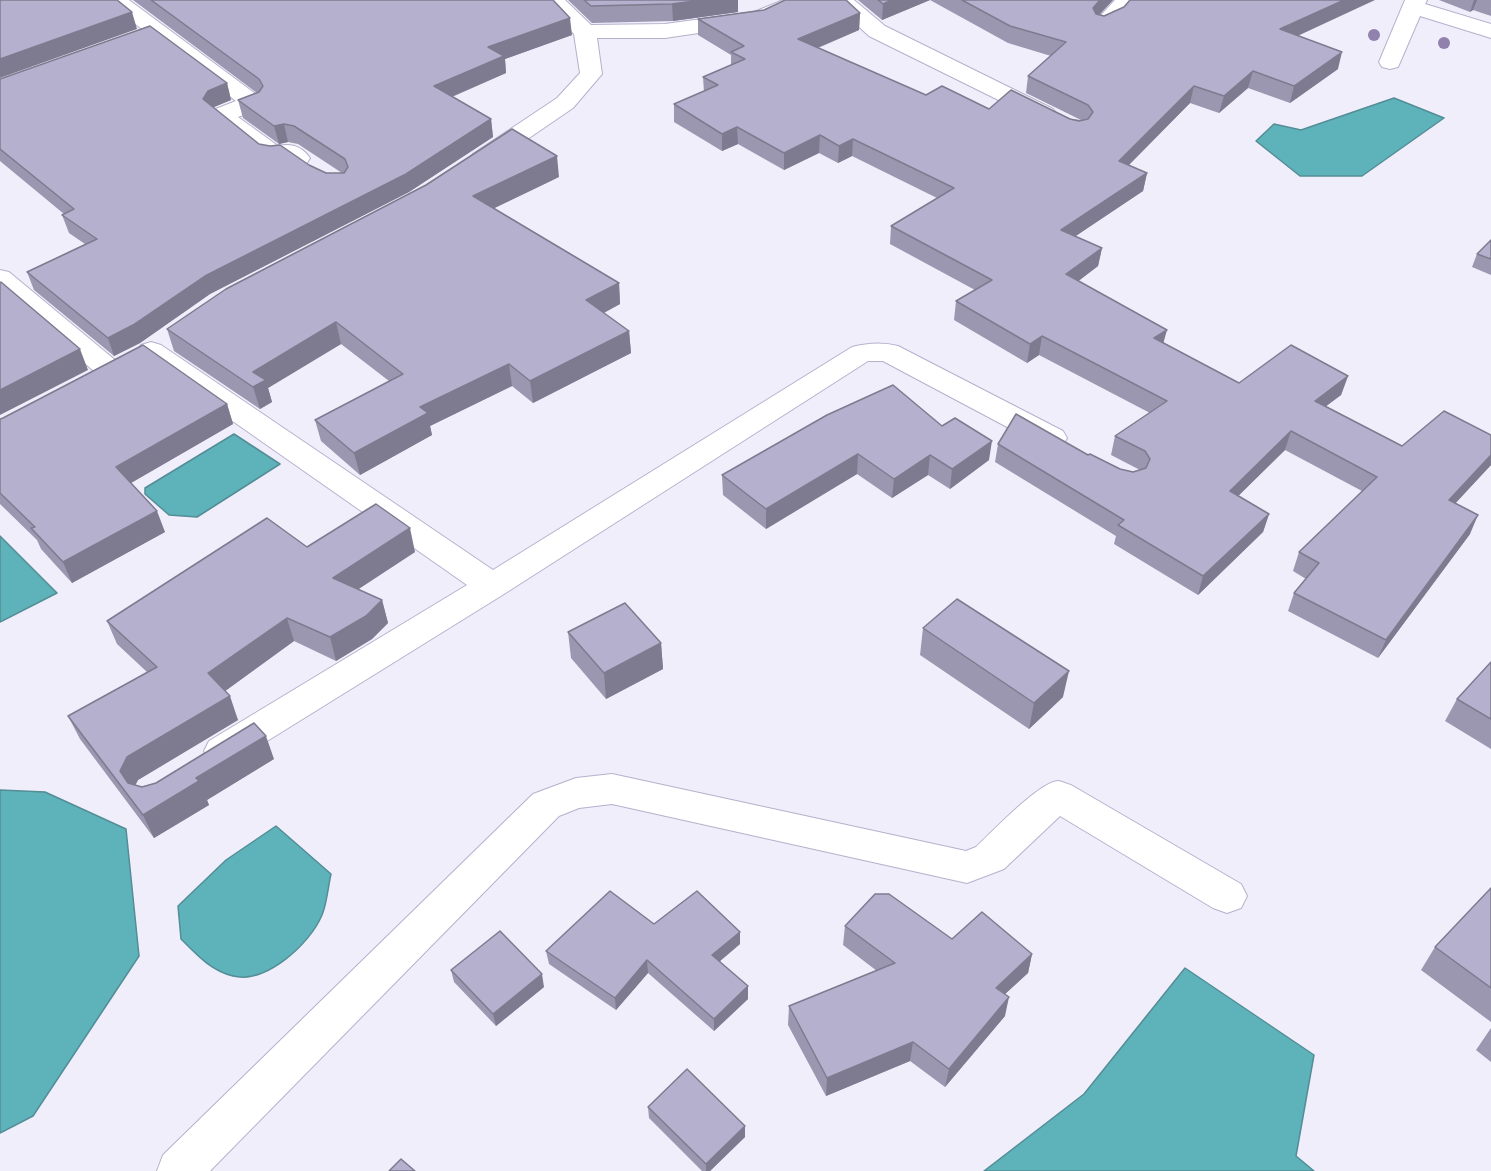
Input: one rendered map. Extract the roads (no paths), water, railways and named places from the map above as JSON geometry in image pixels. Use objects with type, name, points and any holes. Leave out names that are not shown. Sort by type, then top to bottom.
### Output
[{"type":"street","points":[[115,0],[253,103],[221,115],[274,155],[288,152],[318,171]]},
{"type":"street","points":[[458,174],[565,103],[591,74],[585,32],[553,0]]},
{"type":"street","points":[[585,32],[665,31],[759,18],[801,0]]},
{"type":"street","points":[[841,0],[877,31],[1066,124]]},
{"type":"street","points":[[1103,25],[1127,0]]},
{"type":"street","points":[[1390,62],[1415,4],[1491,31]]},
{"type":"street","points":[[135,40],[157,32]]},
{"type":"street","points":[[0,278],[111,371]]},
{"type":"street","points":[[81,387],[160,345],[492,586]]},
{"type":"street","points":[[192,769],[492,586],[862,353],[888,352],[1076,451]]},
{"type":"street","points":[[179,1171],[546,805],[576,793],[612,789],[967,867],[990,858],[1058,796],[1227,896]]},
{"type":"water","points":[[1394,98],[1444,118],[1362,176],[1300,176],[1256,141],[1274,124],[1301,130]]},
{"type":"water","points":[[234,434],[280,464],[197,517],[169,515],[145,494],[145,488]]},
{"type":"water","points":[[0,536],[57,593],[0,622]]},
{"type":"water","points":[[0,790],[45,792],[126,829],[139,956],[33,1116],[0,1133]]},
{"type":"water","points":[[276,826],[331,874],[324,910],[308,938],[272,968],[246,977],[225,974],[204,961],[181,939],[178,906],[226,860]]},
{"type":"water","points":[[1185,968],[1314,1055],[1296,1156],[1314,1171],[984,1171],[1084,1094]]}]
